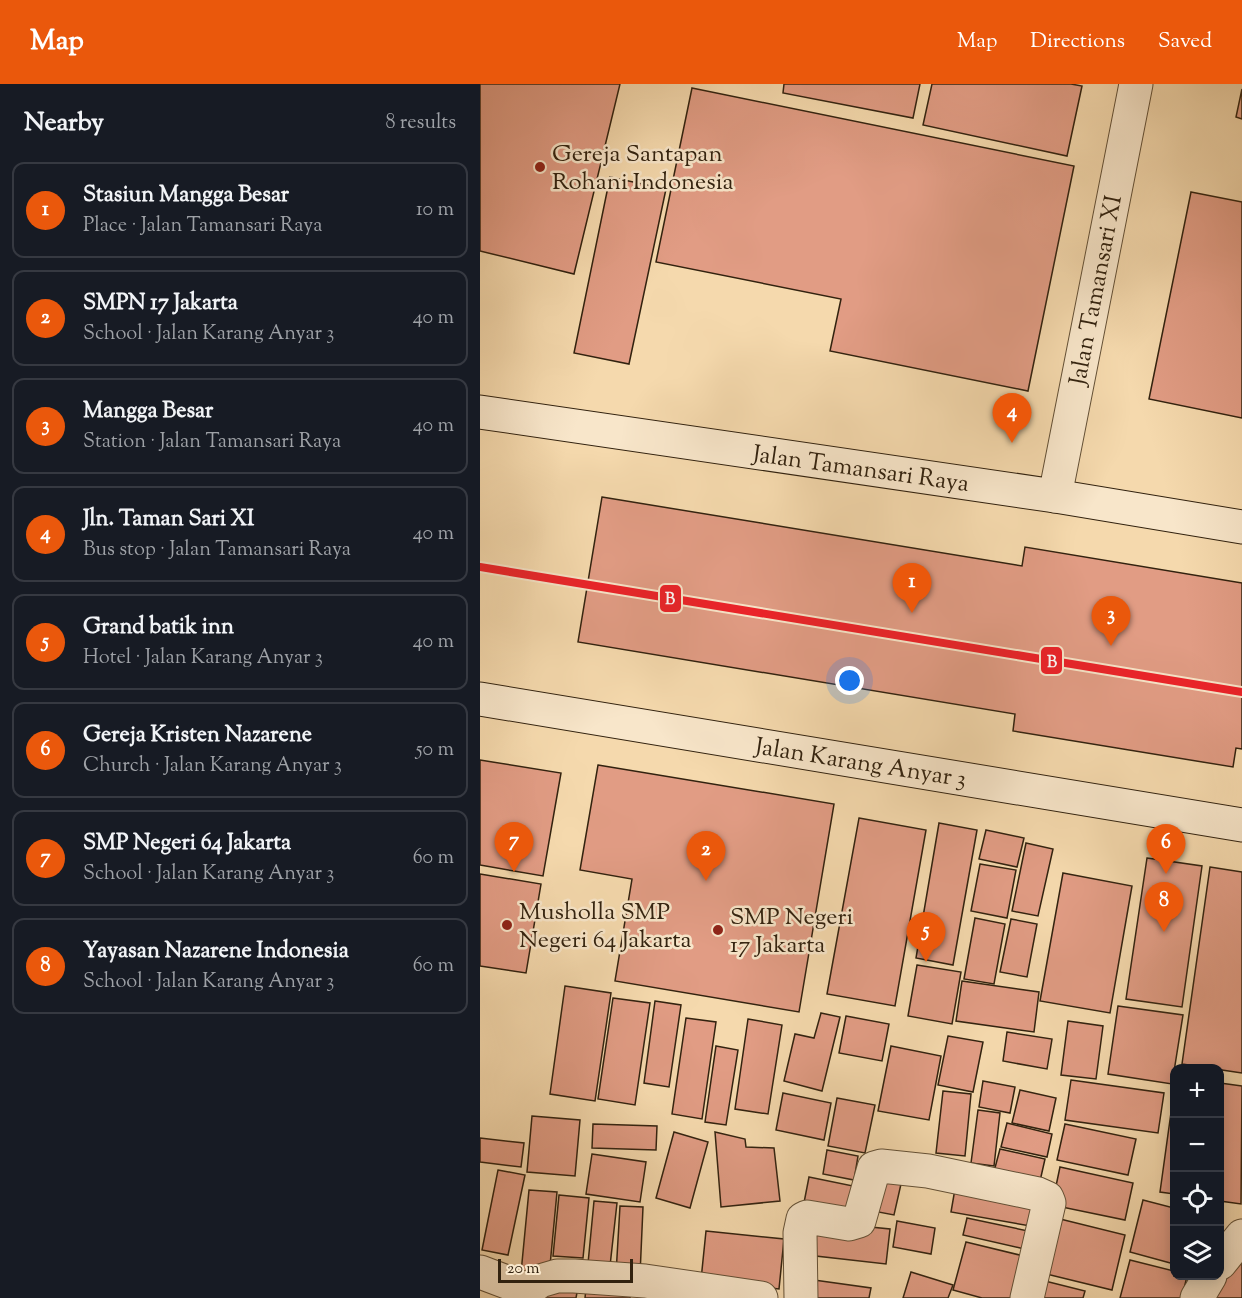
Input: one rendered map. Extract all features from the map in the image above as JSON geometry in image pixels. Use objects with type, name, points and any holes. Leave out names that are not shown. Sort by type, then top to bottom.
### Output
[{"type":"street","name":"Jalan Tamansari XI","points":[[1055,496],[1136,84]]},
{"type":"street","name":"Jalan Tamansari Raya","points":[[480,412],[1055,496],[1242,527]]},
{"type":"street","name":"Jalan Karang Anyar 3","points":[[480,699],[1242,825]]},
{"type":"street","points":[[801,1298],[800,1233],[803,1219],[807,1217],[849,1224],[859,1221],[874,1168],[881,1166],[928,1171],[1047,1197],[1049,1203],[1027,1298]]},
{"type":"street","points":[[1224,1258],[1242,1236]]},
{"type":"street","points":[[480,1272],[527,1294],[540,1281],[557,1276],[574,1276],[645,1281],[761,1298]]},
{"type":"street","points":[[1197,1298],[1207,1280]]},
{"type":"building","name":"Gereja Santapan Rohani Indonesia","points":[[480,84],[620,84],[574,274],[480,251]]},
{"type":"building","points":[[784,84],[920,84],[913,118],[783,93]]},
{"type":"building","points":[[932,84],[1071,84],[1082,86],[1067,156],[923,125]]},
{"type":"building","points":[[692,88],[1074,166],[1028,391],[830,351],[841,299],[656,262]]},
{"type":"building","points":[[1242,89],[1242,119],[1236,117]]},
{"type":"building","points":[[610,177],[666,189],[629,364],[574,353]]},
{"type":"building","points":[[1191,192],[1242,202],[1242,418],[1149,399]]},
{"type":"building","points":[[602,497],[1022,566],[1025,547],[1242,583],[1242,749],[1236,748],[1233,767],[1013,731],[1015,714],[578,642]]},
{"type":"building","points":[[480,760],[561,773],[543,876],[480,865]]},
{"type":"building","name":"SMP Negeri 17 Jakarta","points":[[598,765],[834,804],[799,1012],[615,981],[632,879],[580,870]]},
{"type":"building","points":[[859,818],[926,830],[895,1006],[827,994]]},
{"type":"building","points":[[939,823],[977,830],[953,965],[916,958]]},
{"type":"building","points":[[986,830],[1024,838],[1017,867],[979,859]]},
{"type":"building","points":[[1026,843],[1053,849],[1038,916],[1012,911]]},
{"type":"building","points":[[1147,858],[1202,866],[1182,1007],[1126,999]]},
{"type":"building","points":[[980,864],[1016,870],[1007,918],[971,911]]},
{"type":"building","points":[[1210,867],[1242,872],[1242,1073],[1224,1070],[1224,1064],[1182,1064]]},
{"type":"building","points":[[1063,873],[1132,886],[1110,1013],[1040,1001]]},
{"type":"building","name":"Musholla SMP Negeri 64 Jakarta","points":[[480,874],[541,884],[526,973],[480,966]]},
{"type":"building","points":[[975,918],[1005,924],[994,984],[964,979]]},
{"type":"building","points":[[1011,919],[1037,924],[1027,977],[1000,972]]},
{"type":"building","points":[[917,965],[961,972],[952,1024],[908,1016]]},
{"type":"building","points":[[962,981],[1039,992],[1034,1032],[956,1021]]},
{"type":"building","points":[[565,986],[611,993],[595,1101],[550,1094]]},
{"type":"building","points":[[613,998],[650,1003],[635,1105],[598,1099]]},
{"type":"building","points":[[655,1001],[681,1005],[669,1087],[644,1083]]},
{"type":"building","points":[[1118,1006],[1183,1015],[1175,1064],[1170,1064],[1170,1084],[1108,1074]]},
{"type":"building","points":[[821,1013],[840,1017],[822,1091],[784,1081],[795,1034],[814,1038]]},
{"type":"building","points":[[846,1016],[889,1024],[882,1061],[839,1053]]},
{"type":"building","points":[[686,1018],[716,1022],[702,1119],[672,1114]]},
{"type":"building","points":[[748,1019],[782,1025],[768,1114],[735,1109]]},
{"type":"building","points":[[1068,1021],[1103,1026],[1096,1079],[1061,1075]]},
{"type":"building","points":[[1007,1032],[1052,1039],[1047,1069],[1003,1061]]},
{"type":"building","points":[[948,1036],[983,1042],[973,1092],[938,1085]]},
{"type":"building","points":[[716,1046],[738,1050],[726,1125],[705,1122]]},
{"type":"building","points":[[891,1046],[941,1056],[929,1120],[878,1111]]},
{"type":"building","points":[[1071,1080],[1164,1093],[1158,1133],[1065,1120]]},
{"type":"building","points":[[983,1081],[1015,1087],[1010,1113],[979,1107]]},
{"type":"building","points":[[1224,1084],[1242,1086],[1241,1204],[1224,1202]]},
{"type":"building","points":[[1020,1090],[1056,1098],[1049,1131],[1012,1123]]},
{"type":"building","points":[[943,1091],[971,1094],[965,1156],[936,1153]]},
{"type":"building","points":[[783,1093],[831,1103],[824,1140],[776,1130]]},
{"type":"building","points":[[837,1098],[875,1105],[865,1153],[828,1146]]},
{"type":"building","points":[[978,1110],[1000,1113],[994,1166],[971,1163]]},
{"type":"building","points":[[532,1116],[580,1120],[575,1176],[527,1172]]},
{"type":"building","points":[[1170,1120],[1170,1193],[1160,1192]]},
{"type":"building","points":[[1007,1123],[1052,1134],[1047,1157],[1001,1147]]},
{"type":"building","points":[[593,1124],[657,1126],[656,1150],[592,1148]]},
{"type":"building","points":[[1065,1124],[1136,1139],[1128,1175],[1057,1160]]},
{"type":"building","points":[[674,1132],[708,1142],[690,1208],[656,1198]]},
{"type":"building","points":[[715,1132],[745,1139],[746,1147],[774,1148],[780,1201],[721,1207]]},
{"type":"building","points":[[480,1138],[524,1143],[521,1167],[480,1162]]},
{"type":"building","points":[[1000,1149],[1045,1159],[1038,1190],[992,1179]]},
{"type":"building","points":[[827,1150],[858,1156],[854,1180],[823,1174]]},
{"type":"building","points":[[592,1154],[646,1162],[640,1202],[586,1194]]},
{"type":"building","points":[[1060,1167],[1133,1183],[1125,1220],[1052,1205]]},
{"type":"building","points":[[498,1170],[525,1175],[508,1255],[482,1250]]},
{"type":"building","points":[[809,1177],[858,1187],[851,1223],[802,1213]]},
{"type":"building","points":[[880,1180],[901,1184],[894,1215],[873,1211]]},
{"type":"building","points":[[956,1183],[1042,1197],[1036,1227],[951,1212]]},
{"type":"building","points":[[529,1190],[557,1192],[549,1276],[521,1273]]},
{"type":"building","points":[[559,1195],[589,1198],[583,1258],[553,1256]]},
{"type":"building","points":[[1143,1200],[1170,1207],[1170,1263],[1130,1252]]},
{"type":"building","points":[[594,1201],[617,1203],[609,1275],[587,1274]]},
{"type":"building","points":[[620,1206],[643,1207],[640,1275],[616,1274]]},
{"type":"building","points":[[1048,1216],[1125,1235],[1112,1290],[1034,1271]]},
{"type":"building","points":[[967,1218],[1033,1232],[1029,1250],[963,1235]]},
{"type":"building","points":[[810,1221],[890,1229],[886,1264],[807,1255]]},
{"type":"building","points":[[897,1221],[935,1228],[931,1254],[893,1247]]},
{"type":"building","points":[[706,1231],[784,1239],[779,1289],[701,1280]]},
{"type":"building","points":[[966,1242],[1032,1258],[1022,1298],[982,1298],[953,1290]]},
{"type":"building","points":[[1242,1252],[1242,1298],[1214,1298],[1224,1276]]},
{"type":"building","points":[[1130,1260],[1170,1270],[1170,1280],[1186,1280],[1182,1298],[1120,1298]]},
{"type":"building","points":[[911,1272],[953,1285],[948,1298],[903,1298]]},
{"type":"building","points":[[587,1279],[632,1285],[630,1298],[585,1298]]},
{"type":"building","points":[[1037,1279],[1085,1291],[1083,1298],[1032,1298]]},
{"type":"building","points":[[814,1280],[871,1288],[869,1298],[811,1298]]},
{"type":"building","points":[[578,1287],[576,1298],[537,1298]]},
{"type":"transit line","name":"B","points":[[480,567],[1242,692]]},
{"type":"place","name":"Gereja Santapan Rohani Indonesia","points":[[540,167]]},
{"type":"place","name":"Jln. Taman Sari XI","points":[[1012,443]]},
{"type":"place","name":"Stasiun Mangga Besar","points":[[912,613]]},
{"type":"place","name":"Mangga Besar","points":[[1111,646]]},
{"type":"place","name":"SMP Negeri 64 Jakarta","points":[[514,872]]},
{"type":"place","name":"Gereja Kristen Nazarene","points":[[1166,874]]},
{"type":"place","name":"SMPN 17 Jakarta","points":[[706,881]]},
{"type":"place","name":"Musholla SMP Negeri 64 Jakarta","points":[[507,925]]},
{"type":"place","name":"SMP Negeri 17 Jakarta","points":[[718,930]]},
{"type":"place","name":"Yayasan Nazarene Indonesia","points":[[1164,932]]},
{"type":"place","name":"Grand batik inn","points":[[926,962]]}]
